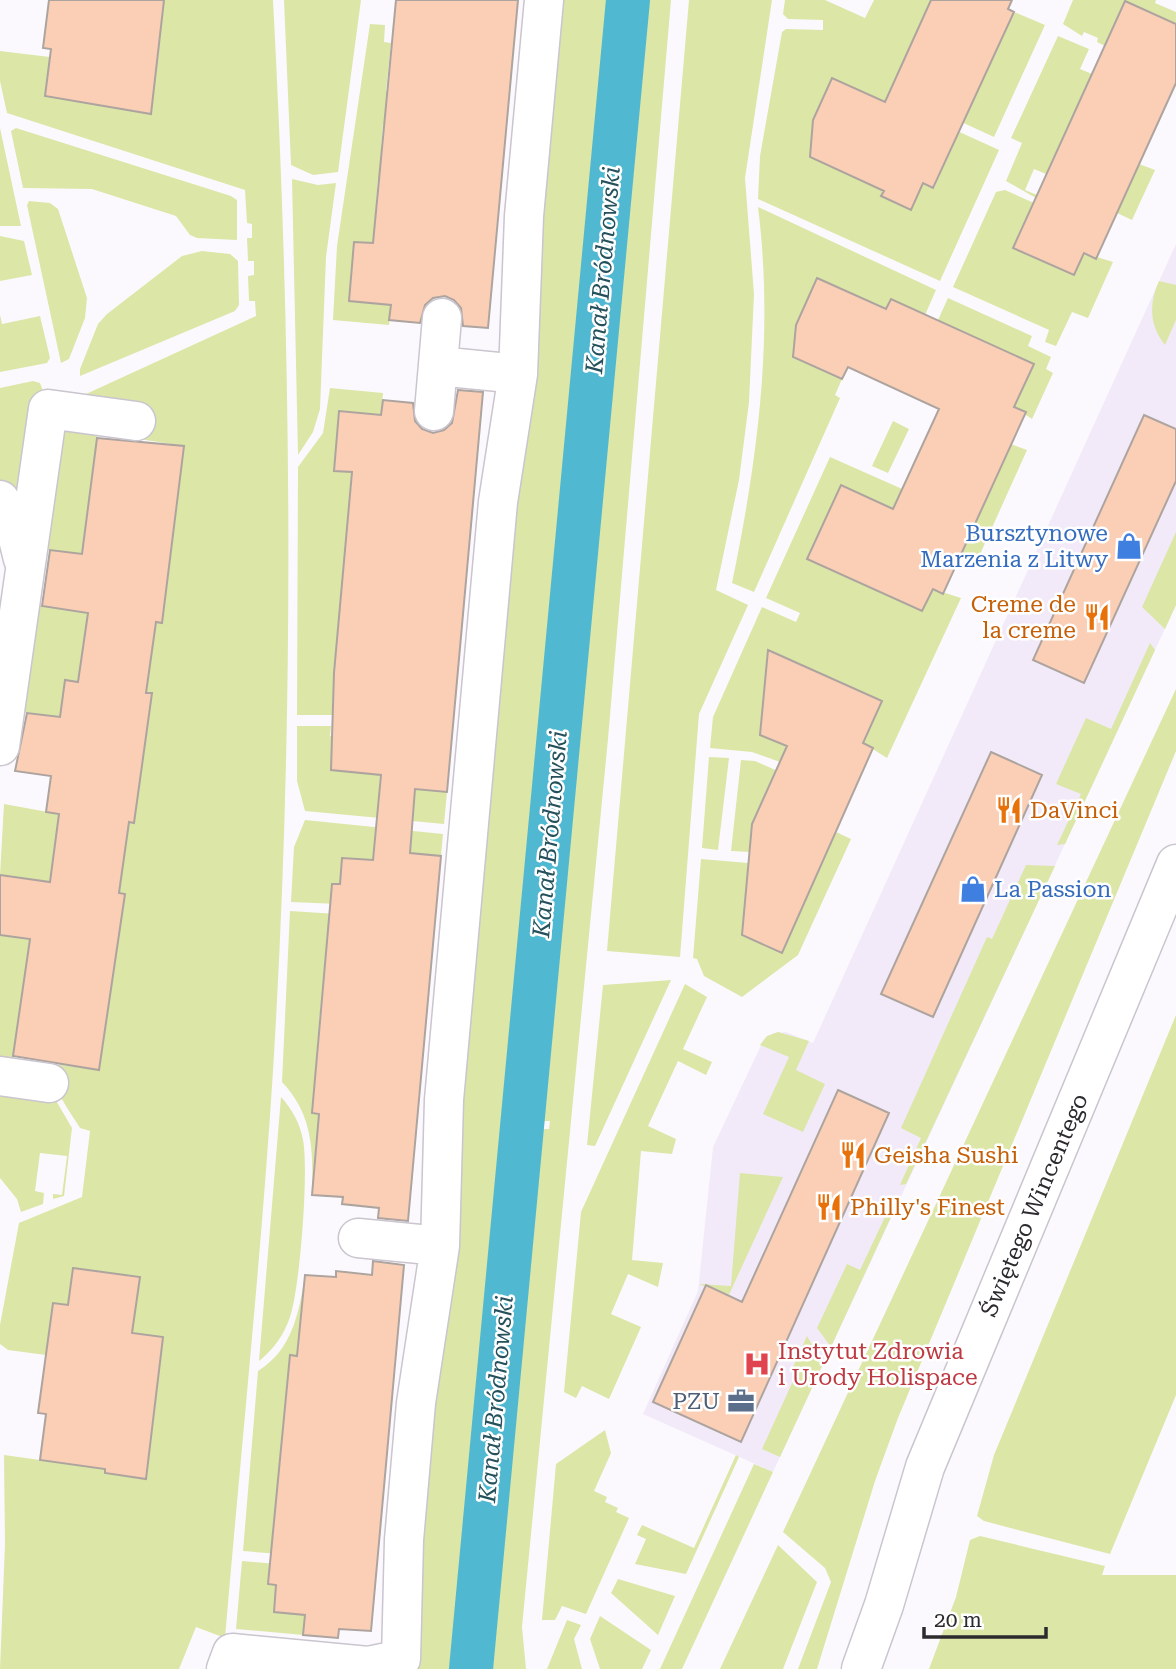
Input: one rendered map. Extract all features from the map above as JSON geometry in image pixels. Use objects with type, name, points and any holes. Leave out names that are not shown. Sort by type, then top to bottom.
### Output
[{"type":"street","points":[[226,1669],[232,1653],[341,1666],[368,1666],[401,1659],[404,1540],[416,1403],[440,1246],[444,1100],[498,502],[518,374],[524,216],[544,0]]},
{"type":"street","points":[[434,411],[442,318]]},
{"type":"street","points":[[438,366],[518,374]]},
{"type":"street","points":[[0,746],[48,409],[136,421]]},
{"type":"street","points":[[0,500],[16,531],[24,568]]},
{"type":"street","name":"Świętego Wincentego","points":[[861,1669],[884,1605],[925,1467],[1176,864]]},
{"type":"street","points":[[0,1076],[49,1083]]},
{"type":"street","points":[[358,1239],[440,1246]]},
{"type":"shaded area","points":[[1176,244],[1176,605],[773,1472],[643,1414],[698,1291],[713,1147],[764,1039],[774,1033],[786,1032],[813,1043]]},
{"type":"green space","points":[[164,0],[273,0],[284,267],[288,670],[280,937],[257,1284],[225,1638],[196,1627],[179,1669],[0,1669],[5,1544],[4,1455],[105,1469],[105,1473],[146,1479],[163,1337],[129,1332],[134,1317],[139,1277],[74,1268],[68,1305],[53,1303],[46,1355],[8,1350],[0,1344],[0,1325],[19,1223],[82,1197],[90,1131],[80,1128],[61,1098],[55,1082],[54,1064],[99,1070],[125,895],[119,893],[129,822],[134,822],[152,694],[146,693],[156,622],[162,622],[184,446],[139,439],[140,436],[79,402],[86,394],[256,316],[255,301],[249,301],[248,276],[254,275],[254,261],[248,261],[247,238],[252,238],[252,224],[247,223],[245,190],[7,113],[0,81],[0,51],[50,57],[45,96],[151,114]]},
{"type":"green space","points":[[284,0],[361,0],[338,172],[313,175],[291,165]]},
{"type":"green space","points":[[558,0],[610,0],[453,1645],[449,1669],[417,1669],[417,1616]]},
{"type":"green space","points":[[645,0],[671,0],[608,739],[522,1627],[526,1669],[490,1669],[540,1129],[549,1129],[550,1121],[541,1121]]},
{"type":"green space","points":[[689,0],[772,0],[745,178],[754,294],[749,402],[739,480],[716,590],[748,605],[699,714],[680,957],[607,951]]},
{"type":"green space","points":[[785,0],[825,0],[865,18],[874,0],[931,0],[885,102],[832,78],[813,120],[810,157],[884,191],[882,197],[911,210],[923,183],[934,188],[958,134],[953,129],[999,150],[940,281],[758,199],[760,156],[782,32],[786,29],[823,30],[823,20],[788,19],[783,14]]},
{"type":"green space","points":[[1073,0],[1156,0],[1155,3],[1176,12],[1176,24],[1125,2],[1105,46],[1097,42],[1098,38],[1084,32],[1082,36],[1063,24]]},
{"type":"green space","points":[[1014,12],[1045,25],[994,137],[957,120],[964,121]]},
{"type":"green space","points":[[370,24],[385,25],[384,42],[391,43],[386,91],[396,93],[393,125],[383,124],[381,148],[391,149],[388,179],[378,179],[376,204],[386,205],[382,244],[354,242],[349,301],[391,305],[389,325],[333,320],[337,246]]},
{"type":"green space","points":[[1058,36],[1089,49],[1080,69],[1092,74],[1046,174],[1034,169],[1025,190],[1037,195],[1036,198],[1006,181],[1022,143],[1011,138]]},
{"type":"green space","points":[[0,128],[21,226],[0,226]]},
{"type":"green space","points":[[16,128],[231,196],[237,200],[237,240],[197,238],[190,235],[176,216],[92,189],[23,188],[11,131]]},
{"type":"green space","points":[[1139,164],[1155,170],[1132,220],[1117,213]]},
{"type":"green space","points":[[292,179],[318,185],[336,183],[326,257],[320,409],[313,432],[298,455]]},
{"type":"green space","points":[[1005,190],[1034,203],[1013,248],[1074,275],[1084,253],[1113,262],[1088,318],[1072,312],[1056,346],[1045,342],[1049,330],[953,287],[996,192]]},
{"type":"green space","points":[[29,201],[50,203],[58,209],[87,298],[85,318],[69,359],[61,363],[27,205]]},
{"type":"green space","points":[[758,207],[936,290],[925,315],[886,309],[817,278],[796,325],[793,357],[842,379],[835,395],[840,398],[754,592],[732,583],[749,489],[761,396],[764,302]]},
{"type":"green space","points":[[0,236],[24,241],[32,275],[0,281]]},
{"type":"green space","points":[[202,251],[230,254],[238,261],[239,305],[235,311],[80,376],[80,369],[98,324],[107,314],[182,256]]},
{"type":"green space","points":[[1159,281],[1176,285],[1176,320],[1165,345],[1156,330],[1152,314],[1153,297]]},
{"type":"green space","points":[[948,298],[1032,336],[1028,346],[1051,357],[1046,369],[1053,373],[1032,419],[1014,407],[938,320]]},
{"type":"green space","points":[[0,315],[2,324],[40,316],[50,358],[47,363],[0,372]]},
{"type":"green space","points":[[33,381],[40,383],[43,391],[27,496],[14,500],[0,480],[0,388]]},
{"type":"green space","points":[[330,388],[383,393],[381,415],[339,411],[334,471],[361,473],[346,646],[336,646],[332,715],[297,715],[298,467],[323,433]]},
{"type":"green space","points":[[893,421],[909,429],[888,473],[872,466]]},
{"type":"green space","points":[[60,426],[99,426],[82,554],[38,548]]},
{"type":"green space","points":[[1011,444],[1027,450],[977,561],[961,554]]},
{"type":"green space","points":[[830,457],[909,492],[922,610],[933,589],[961,598],[887,758],[863,743],[881,701],[768,651],[760,734],[787,746],[780,762],[752,752],[710,748],[713,717],[762,607],[796,622],[800,613],[766,598]]},
{"type":"green space","points":[[1176,532],[1176,605],[1165,629],[1142,607]]},
{"type":"green space","points":[[30,604],[88,613],[78,682],[65,681],[60,717],[16,711]]},
{"type":"green space","points":[[1150,643],[1155,650],[1065,844],[1057,845],[1081,794],[1056,784],[1086,718],[1111,729]]},
{"type":"green space","points":[[1176,689],[1176,751],[898,1418],[875,1481],[817,1669],[798,1669],[831,1582],[825,1568],[783,1532]]},
{"type":"green space","points":[[297,726],[331,726],[330,736],[334,737],[331,770],[380,775],[378,808],[413,811],[415,789],[447,792],[444,824],[305,811],[297,781]]},
{"type":"green space","points":[[709,757],[729,758],[718,850],[702,848]]},
{"type":"green space","points":[[741,760],[755,761],[782,773],[774,774],[753,821],[750,852],[731,851]]},
{"type":"green space","points":[[4,804],[59,814],[50,882],[0,875]]},
{"type":"green space","points":[[305,820],[443,834],[441,856],[410,853],[411,842],[375,839],[373,861],[342,858],[340,884],[332,884],[338,904],[291,902],[294,847]]},
{"type":"green space","points":[[836,832],[851,839],[798,955],[742,997],[704,976],[697,959],[693,958],[701,859],[748,863],[742,935],[782,953]]},
{"type":"green space","points":[[1026,865],[1055,866],[906,1184],[900,1185],[921,1138],[901,1128],[987,937],[992,939]]},
{"type":"green space","points":[[290,911],[337,914],[326,963],[320,1013],[312,1113],[319,1114],[312,1195],[311,1149],[306,1121],[293,1095],[282,1082]]},
{"type":"green space","points":[[0,935],[30,939],[12,1069],[0,1067]]},
{"type":"green space","points":[[671,980],[595,1146],[587,1145],[603,985]]},
{"type":"green space","points":[[685,984],[707,997],[683,1049],[712,1062],[706,1075],[678,1061],[648,1126],[676,1139],[672,1154],[641,1151],[632,1260],[663,1263],[658,1287],[628,1274],[611,1314],[641,1327],[609,1399],[582,1386],[576,1398],[564,1392],[581,1212]]},
{"type":"green space","points":[[1176,1015],[1176,1395],[1110,1554],[984,1521],[977,1516],[994,1455]]},
{"type":"green space","points":[[778,1032],[809,1041],[796,1070],[825,1084],[803,1132],[763,1114],[789,1057],[760,1045],[767,1036]]},
{"type":"green space","points":[[0,1086],[51,1092],[72,1128],[64,1196],[53,1199],[53,1194],[62,1195],[67,1156],[40,1153],[35,1191],[44,1193],[43,1204],[21,1212],[17,1199],[0,1178]]},
{"type":"green space","points":[[281,1097],[295,1117],[303,1140],[305,1176],[302,1229],[290,1317],[278,1342],[259,1361]]},
{"type":"green space","points":[[740,1173],[783,1177],[728,1297],[699,1284],[731,1286]]},
{"type":"green space","points":[[891,1204],[897,1204],[831,1347],[817,1328],[847,1264],[860,1270]]},
{"type":"green space","points":[[305,1275],[297,1356],[290,1356],[279,1554],[243,1551],[258,1371],[270,1362],[287,1341],[297,1316]]},
{"type":"green space","points":[[807,1336],[823,1364],[780,1457],[762,1449],[798,1370],[793,1367]]},
{"type":"green space","points":[[605,1430],[611,1453],[594,1491],[607,1497],[605,1502],[618,1508],[616,1512],[629,1518],[586,1614],[562,1606],[555,1620],[542,1620],[556,1464]]},
{"type":"green space","points":[[736,1455],[739,1457],[686,1574],[635,1564],[646,1539],[637,1535],[642,1525],[694,1548]]},
{"type":"green space","points":[[754,1464],[773,1472],[682,1669],[660,1669]]},
{"type":"green space","points":[[980,1536],[1105,1566],[1102,1575],[1176,1575],[1176,1669],[929,1669],[956,1597],[970,1540]]},
{"type":"green space","points":[[778,1545],[817,1582],[783,1669],[720,1669]]},
{"type":"green space","points":[[242,1561],[278,1564],[268,1584],[276,1585],[274,1612],[305,1615],[303,1635],[236,1629]]},
{"type":"green space","points":[[618,1579],[675,1596],[658,1635],[611,1593]]},
{"type":"green space","points":[[600,1616],[651,1650],[642,1669],[600,1669],[590,1639]]},
{"type":"green space","points":[[567,1620],[581,1625],[574,1639],[582,1669],[547,1669]]},
{"type":"building","points":[[49,0],[164,0],[151,114],[45,96],[51,49],[43,48]]},
{"type":"building","points":[[396,0],[518,0],[488,328],[463,326],[461,308],[454,300],[445,296],[433,298],[425,305],[420,323],[389,320],[391,305],[349,301],[354,242],[373,243]]},
{"type":"building","points":[[931,0],[1012,0],[1008,9],[1014,12],[933,188],[923,183],[911,210],[881,196],[884,191],[810,157],[813,120],[832,78],[885,102]]},
{"type":"building","points":[[1125,1],[1176,24],[1176,83],[1096,259],[1084,253],[1074,275],[1013,248]]},
{"type":"building","points":[[817,278],[886,309],[891,299],[1034,364],[1014,407],[1026,412],[943,594],[933,589],[922,611],[807,559],[841,485],[893,509],[939,409],[848,367],[842,379],[793,357],[796,325]]},
{"type":"building","points":[[458,390],[483,392],[447,792],[415,789],[410,853],[441,856],[408,1221],[378,1218],[379,1208],[342,1204],[343,1197],[312,1195],[319,1114],[312,1113],[332,884],[340,884],[342,858],[373,860],[381,775],[331,770],[334,673],[352,472],[334,471],[339,411],[381,415],[383,400],[413,403],[415,421],[422,429],[433,433],[444,430],[452,423]]},
{"type":"building","points":[[1144,415],[1176,429],[1176,481],[1084,683],[1033,660]]},
{"type":"building","points":[[97,438],[184,446],[162,623],[156,622],[146,693],[152,693],[134,823],[129,822],[119,893],[125,894],[99,1070],[13,1056],[30,939],[0,935],[0,875],[50,882],[59,814],[46,812],[51,776],[15,771],[27,713],[60,717],[65,680],[78,682],[88,613],[42,606],[50,550],[82,554]]},
{"type":"building","points":[[768,650],[882,701],[863,743],[873,748],[782,953],[742,935],[752,824],[787,746],[760,735]]},
{"type":"building","points":[[991,752],[1042,775],[933,1017],[881,994]]},
{"type":"building","points":[[838,1090],[889,1113],[741,1442],[653,1402],[706,1285],[742,1302]]},
{"type":"building","points":[[373,1261],[404,1265],[371,1631],[339,1629],[338,1638],[303,1635],[305,1615],[274,1612],[276,1585],[268,1584],[290,1355],[297,1356],[305,1275],[336,1277],[336,1271],[372,1275]]},
{"type":"building","points":[[73,1268],[140,1277],[132,1333],[163,1337],[146,1479],[105,1473],[105,1469],[40,1460],[46,1414],[38,1413],[53,1303],[68,1305]]},
{"type":"waterway","name":"Kanał Bródnowski","points":[[471,1669],[628,0]]},
{"type":"place","name":"Bursztynowe Marzenia z Litwy","points":[[1129,546]]},
{"type":"place","name":"Creme de la creme","points":[[1097,617]]},
{"type":"place","name":"DaVinci","points":[[1009,810]]},
{"type":"place","name":"La Passion","points":[[973,889]]},
{"type":"place","name":"Geisha Sushi","points":[[853,1155]]},
{"type":"place","name":"Philly's Finest","points":[[829,1207]]},
{"type":"place","name":"Instytut Zdrowia i Urody Holispace","points":[[757,1364]]},
{"type":"place","name":"PZU","points":[[741,1401]]}]
